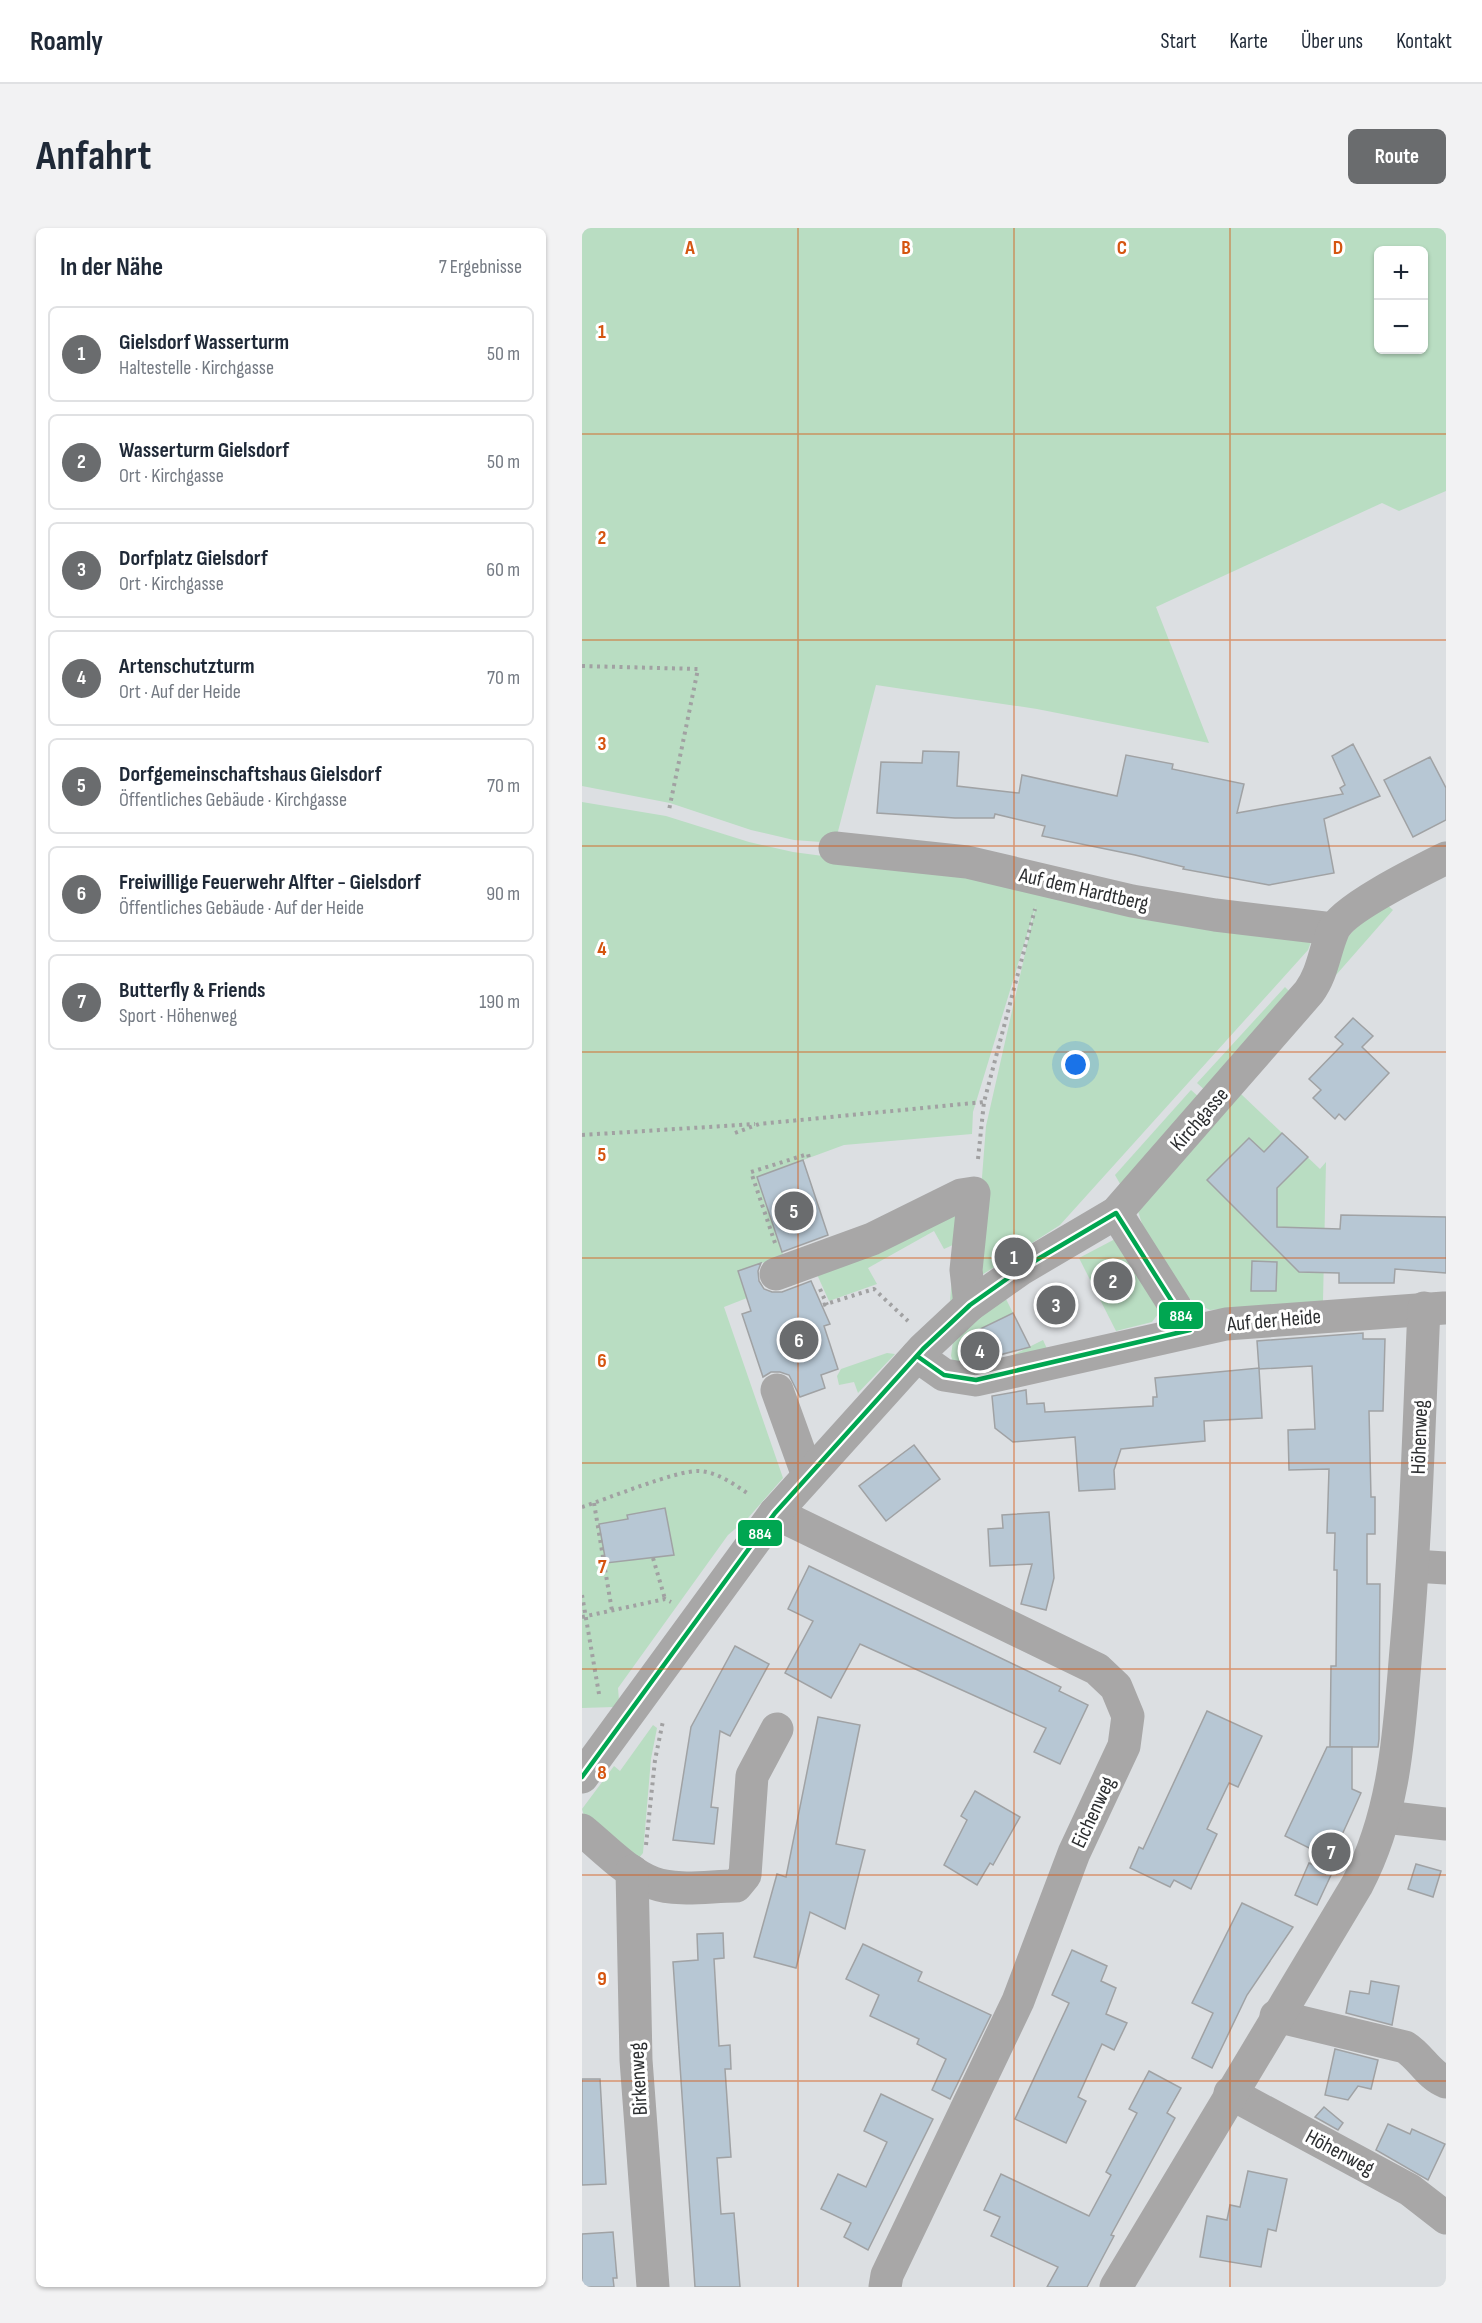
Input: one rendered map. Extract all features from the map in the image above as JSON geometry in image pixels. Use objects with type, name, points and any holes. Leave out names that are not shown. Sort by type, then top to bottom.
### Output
[{"type":"street","name":"Auf dem Hardtberg","points":[[835,848],[967,862],[1132,901],[1215,915],[1333,929]]},
{"type":"street","points":[[1333,929],[1346,914],[1446,858]]},
{"type":"street","name":"Kirchgasse","points":[[923,1349],[970,1305],[1021,1269],[1116,1213],[1309,992],[1320,974],[1333,929]]},
{"type":"street","points":[[780,1272],[872,1239],[961,1195],[974,1193],[966,1270],[970,1305]]},
{"type":"street","points":[[1116,1213],[1190,1330]]},
{"type":"street","name":"Auf der Heide","points":[[923,1349],[944,1375],[976,1380],[1190,1330],[1251,1321],[1435,1308]]},
{"type":"street","name":"Höhenweg","points":[[1116,2287],[1373,1854],[1385,1817],[1397,1762],[1435,1308]]},
{"type":"street","points":[[582,1777],[775,1513],[923,1349]]},
{"type":"street","points":[[777,1390],[808,1476]]},
{"type":"street","name":"Eichenweg","points":[[775,1513],[1097,1669],[1116,1687],[1128,1716],[1124,1746],[1074,1853],[1018,2001],[887,2274],[885,2287]]},
{"type":"street","points":[[1414,1566],[1446,1568]]},
{"type":"street","points":[[582,1830],[638,1874],[675,1887],[736,1886],[745,1875],[752,1776],[777,1729]]},
{"type":"street","points":[[1385,1817],[1446,1824]]},
{"type":"street","name":"Birkenweg","points":[[638,1874],[636,2060],[653,2287]]},
{"type":"street","points":[[1276,2016],[1404,2048],[1416,2055],[1434,2078],[1446,2082]]},
{"type":"street","name":"Höhenweg","points":[[1230,2092],[1410,2190],[1446,2218]]},
{"type":"path","points":[[582,666],[699,669],[669,810]]},
{"type":"path","points":[[978,1159],[984,1102],[1043,880]]},
{"type":"path","points":[[582,1135],[759,1124],[984,1102]]},
{"type":"path","points":[[735,1133],[759,1124]]},
{"type":"path","points":[[780,1272],[751,1172],[808,1154],[809,1158]]},
{"type":"path","points":[[823,1305],[874,1289],[923,1349]]},
{"type":"path","points":[[582,1507],[699,1471],[724,1478],[775,1513]]},
{"type":"path","points":[[594,1503],[612,1611]]},
{"type":"path","points":[[653,1558],[665,1599],[697,1621]]},
{"type":"path","points":[[582,1595],[599,1694]]},
{"type":"path","points":[[584,1616],[665,1599]]},
{"type":"path","points":[[638,1874],[664,1715]]},
{"type":"green space","points":[[582,228],[1446,228],[1446,491],[1399,511],[1382,503],[1156,607],[1209,743],[1037,709],[876,685],[835,843],[794,840],[751,830],[670,803],[582,786]]},
{"type":"green space","points":[[582,802],[666,816],[749,842],[793,852],[965,875],[1311,942],[1308,950],[1060,1225],[974,1280],[986,1126],[1036,905],[973,1112],[972,1134],[844,1145],[757,1177],[785,1260],[771,1260],[738,1271],[747,1298],[724,1307],[783,1478],[748,1518],[728,1535],[618,1688],[619,1701],[614,1707],[582,1708]]},
{"type":"green space","points":[[1386,904],[1393,910],[1336,975],[1337,962],[1345,941],[1351,933]]},
{"type":"green space","points":[[1285,987],[1292,994],[1207,1092],[1197,1083]]},
{"type":"green space","points":[[1191,1090],[1201,1099],[1123,1189],[1115,1175]]},
{"type":"green space","points":[[1241,1094],[1320,1169],[1326,1162],[1323,1301],[1210,1310],[1195,1303],[1172,1282],[1148,1241],[1138,1211]]},
{"type":"green space","points":[[955,1211],[960,1293],[950,1301],[955,1244],[944,1249],[934,1231],[868,1268],[877,1284],[829,1301],[815,1270]]},
{"type":"green space","points":[[1117,1238],[1161,1310],[1152,1322],[1116,1331],[1079,1258]]},
{"type":"green space","points":[[1005,1297],[1013,1313],[980,1329],[985,1338],[968,1346],[976,1364],[993,1355],[997,1363],[1043,1340],[1049,1353],[982,1370],[954,1364],[951,1356],[953,1341]]},
{"type":"green space","points":[[887,1353],[895,1354],[858,1393],[854,1382],[839,1385],[837,1376],[841,1369]]},
{"type":"green space","points":[[653,1725],[657,1728],[651,1759],[643,1853],[638,1859],[584,1816],[582,1809],[614,1766],[620,1771]]},
{"type":"building","points":[[1353,744],[1380,796],[1324,819],[1334,873],[1269,885],[1183,869],[1184,867],[1135,855],[1042,836],[1045,826],[995,814],[994,818],[955,818],[877,813],[881,762],[922,763],[923,751],[959,752],[957,786],[1019,793],[1022,775],[1117,796],[1126,755],[1173,764],[1172,769],[1244,784],[1237,813],[1343,794],[1340,788],[1345,785],[1332,756]]},
{"type":"building","points":[[1430,757],[1446,788],[1446,820],[1413,837],[1384,780]]},
{"type":"building","points":[[1353,1018],[1373,1036],[1362,1047],[1389,1073],[1345,1120],[1339,1114],[1335,1119],[1313,1098],[1321,1090],[1309,1079],[1343,1044],[1335,1037]]},
{"type":"building","points":[[1282,1133],[1308,1157],[1277,1188],[1277,1227],[1340,1229],[1341,1215],[1446,1217],[1446,1273],[1395,1269],[1394,1283],[1339,1283],[1339,1273],[1299,1272],[1207,1180],[1249,1138],[1264,1152]]},
{"type":"building","points":[[803,1160],[828,1235],[782,1252],[757,1177]]},
{"type":"building","points":[[1252,1261],[1277,1262],[1276,1291],[1251,1291]]},
{"type":"building","points":[[761,1263],[758,1271],[759,1281],[764,1289],[772,1292],[782,1292],[811,1281],[830,1324],[824,1326],[838,1369],[821,1375],[825,1388],[800,1397],[789,1375],[771,1372],[763,1377],[742,1314],[751,1311],[738,1271]]},
{"type":"building","points":[[1113,1263],[1126,1269],[1132,1282],[1126,1295],[1113,1301],[1100,1295],[1094,1282],[1100,1269]]},
{"type":"building","points":[[1013,1313],[1030,1347],[988,1358],[987,1342],[980,1329]]},
{"type":"building","points":[[1363,1333],[1363,1339],[1385,1339],[1383,1411],[1369,1411],[1371,1497],[1375,1497],[1375,1534],[1367,1534],[1367,1584],[1380,1584],[1379,1739],[1378,1747],[1330,1747],[1331,1666],[1336,1666],[1337,1570],[1334,1570],[1335,1533],[1327,1533],[1329,1469],[1289,1470],[1288,1430],[1315,1429],[1312,1366],[1259,1369],[1257,1341]]},
{"type":"building","points":[[1259,1368],[1262,1418],[1204,1421],[1205,1441],[1121,1449],[1114,1470],[1115,1489],[1079,1491],[1075,1437],[1013,1442],[995,1428],[992,1396],[1026,1390],[1027,1404],[1044,1403],[1045,1412],[1153,1406],[1153,1397],[1157,1397],[1155,1378]]},
{"type":"building","points":[[914,1445],[940,1479],[886,1521],[859,1486]]},
{"type":"building","points":[[665,1508],[674,1555],[606,1563],[599,1524],[628,1519],[627,1515]]},
{"type":"building","points":[[1049,1512],[1054,1578],[1046,1610],[1021,1604],[1032,1564],[990,1566],[988,1529],[1003,1528],[1002,1515]]},
{"type":"building","points":[[809,1566],[1061,1687],[1059,1691],[1088,1705],[1060,1764],[1034,1752],[1046,1728],[860,1644],[831,1698],[785,1673],[813,1621],[788,1609]]},
{"type":"building","points":[[735,1646],[769,1664],[730,1736],[720,1731],[711,1807],[718,1808],[714,1844],[673,1840],[691,1727]]},
{"type":"building","points":[[1207,1711],[1262,1736],[1238,1787],[1229,1783],[1207,1829],[1217,1834],[1191,1889],[1174,1880],[1170,1887],[1130,1868],[1139,1847],[1143,1849]]},
{"type":"building","points":[[818,1717],[860,1725],[836,1844],[865,1850],[845,1929],[810,1912],[796,1968],[754,1957],[777,1874],[786,1877]]},
{"type":"building","points":[[1327,1747],[1352,1747],[1352,1789],[1361,1793],[1331,1859],[1285,1836]]},
{"type":"building","points":[[975,1791],[1020,1817],[993,1865],[990,1863],[977,1885],[944,1865],[967,1820],[961,1816]]},
{"type":"building","points":[[1309,1863],[1332,1873],[1317,1905],[1295,1895]]},
{"type":"building","points":[[1416,1864],[1441,1871],[1433,1897],[1408,1889]]},
{"type":"building","points":[[1242,1903],[1293,1927],[1247,1995],[1212,2068],[1192,2058],[1213,2013],[1192,2003]]},
{"type":"building","points":[[723,1933],[724,1958],[714,1959],[719,2046],[730,2045],[731,2069],[725,2069],[731,2157],[717,2158],[721,2214],[734,2213],[740,2287],[695,2287],[673,1962],[698,1960],[697,1934]]},
{"type":"building","points":[[863,1944],[922,1972],[918,1981],[991,2015],[950,2099],[932,2090],[946,2059],[917,2044],[919,2039],[870,2016],[879,1995],[846,1979]]},
{"type":"building","points":[[1072,1950],[1107,1966],[1101,1981],[1116,1988],[1106,2014],[1127,2023],[1114,2050],[1102,2044],[1078,2097],[1086,2101],[1066,2143],[1015,2119],[1069,2003],[1052,1995]]},
{"type":"building","points":[[1371,1981],[1399,1986],[1392,2025],[1346,2013],[1350,1991],[1369,1994]]},
{"type":"building","points":[[1335,2049],[1378,2060],[1371,2089],[1358,2086],[1348,2100],[1325,2095]]},
{"type":"building","points":[[1149,2071],[1181,2088],[1167,2113],[1175,2118],[1111,2235],[1114,2236],[1087,2287],[1047,2287],[1058,2267],[991,2236],[1000,2217],[984,2210],[1001,2174],[1089,2216],[1111,2175],[1106,2172],[1137,2113],[1129,2109]]},
{"type":"building","points":[[582,2079],[600,2079],[606,2184],[582,2185]]},
{"type":"building","points":[[881,2094],[933,2119],[868,2250],[844,2237],[851,2223],[821,2209],[838,2174],[866,2187],[887,2142],[864,2131]]},
{"type":"building","points":[[1324,2107],[1343,2123],[1338,2130],[1315,2117]]},
{"type":"building","points":[[1388,2124],[1410,2134],[1412,2129],[1445,2144],[1428,2180],[1376,2150]]},
{"type":"building","points":[[1248,2171],[1287,2179],[1276,2231],[1268,2229],[1261,2267],[1200,2257],[1207,2216],[1227,2220],[1230,2205],[1240,2207]]},
{"type":"building","points":[[613,2232],[617,2278],[613,2278],[614,2287],[582,2287],[582,2234]]},
{"type":"transit line","name":"884","points":[[582,1777],[775,1513],[923,1349],[970,1305],[1021,1269],[1116,1213],[1190,1330],[976,1380],[944,1375],[917,1356]]},
{"type":"place","name":"Dorfgemeinschaftshaus Gielsdorf","points":[[794,1211]]},
{"type":"place","name":"Gielsdorf Wasserturm","points":[[1014,1257]]},
{"type":"place","name":"Wasserturm Gielsdorf","points":[[1113,1281]]},
{"type":"place","name":"Dorfplatz Gielsdorf","points":[[1056,1305]]},
{"type":"place","name":"Freiwillige Feuerwehr Alfter - Gielsdorf","points":[[799,1340]]},
{"type":"place","name":"Artenschutzturm","points":[[980,1351]]},
{"type":"place","name":"Butterfly & Friends","points":[[1331,1852]]}]
